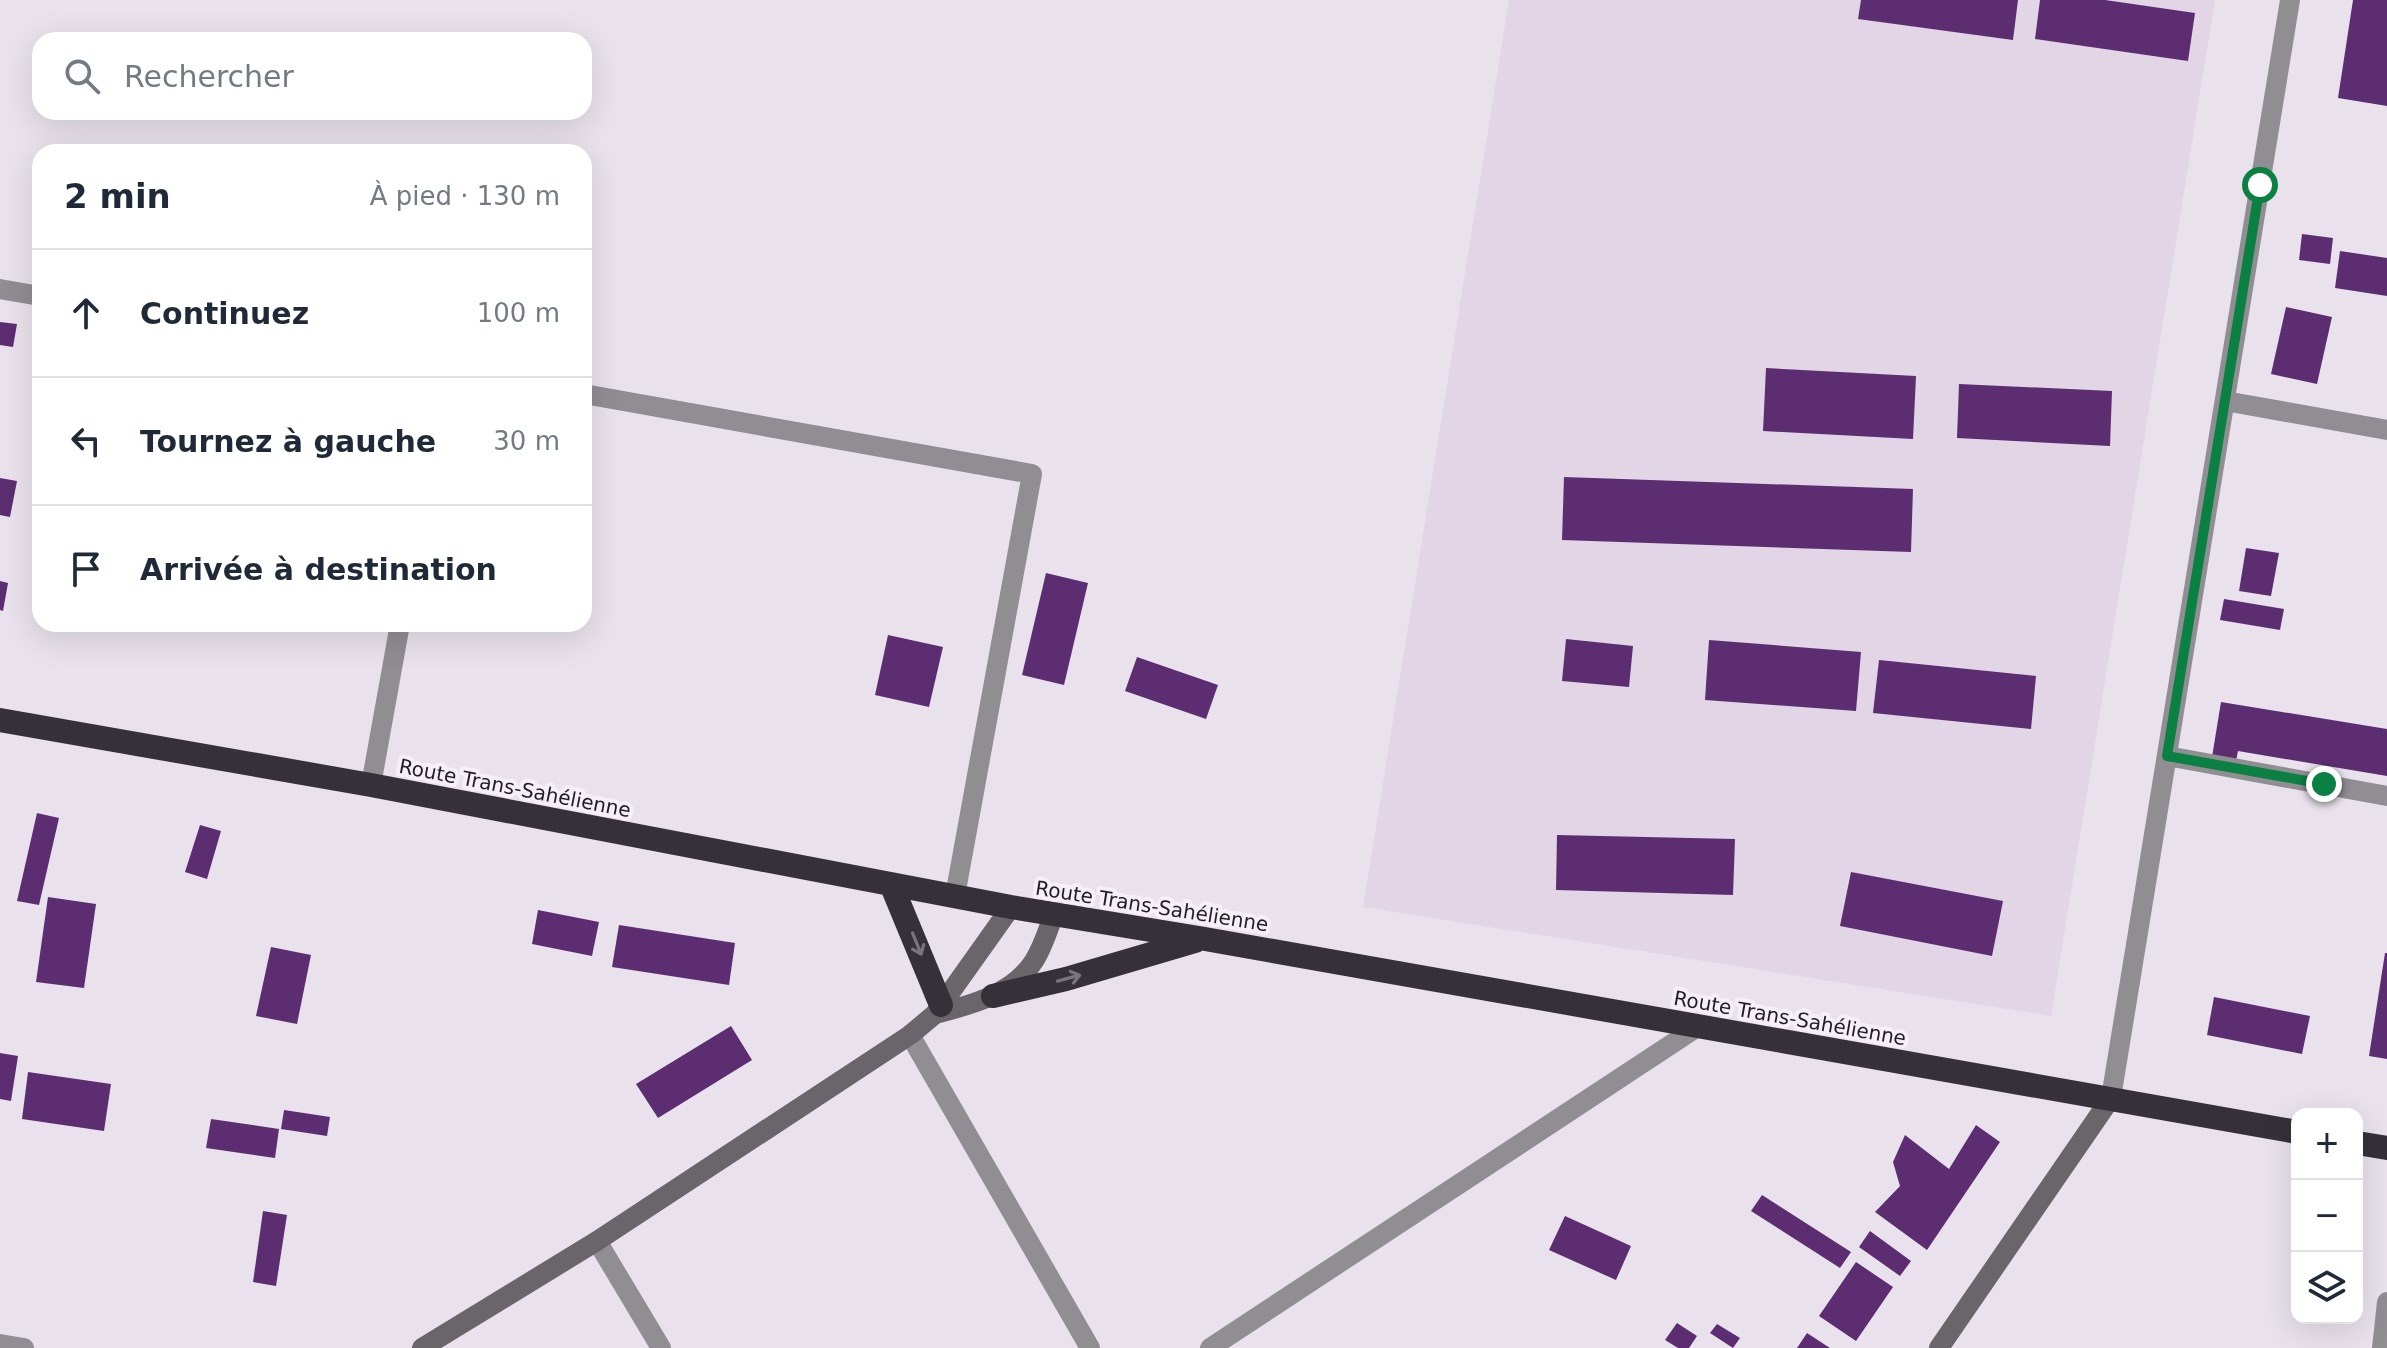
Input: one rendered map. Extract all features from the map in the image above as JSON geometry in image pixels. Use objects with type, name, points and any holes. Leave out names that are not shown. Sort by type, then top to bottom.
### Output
[{"type":"highway","name":"Route Trans-Sahélienne","points":[[0,720],[371,785],[1011,907],[2291,1131]]},
{"type":"highway","points":[[891,884],[938,1010]]},
{"type":"highway","points":[[993,996],[1066,979],[1205,939]]},
{"type":"highway","points":[[2363,1144],[2387,1148]]},
{"type":"street","points":[[1939,1348],[2111,1098],[2290,0]]},
{"type":"street","points":[[0,289],[32,295]]},
{"type":"street","points":[[592,395],[1032,474],[955,896]]},
{"type":"street","points":[[2225,401],[2387,430]]},
{"type":"street","points":[[371,785],[399,632]]},
{"type":"street","points":[[2167,756],[2387,796]]},
{"type":"street","points":[[422,1348],[597,1241],[910,1035],[938,1010],[1011,907]]},
{"type":"street","points":[[938,1010],[966,1007],[993,996],[1017,981],[1033,963],[1054,914]]},
{"type":"street","points":[[1210,1348],[1699,1026]]},
{"type":"street","points":[[910,1035],[1090,1348]]},
{"type":"street","points":[[597,1241],[661,1348]]},
{"type":"street","points":[[2382,1348],[2387,1302]]},
{"type":"street","points":[[0,1344],[24,1348]]},
{"type":"shaded area","points":[[1509,0],[2215,0],[2051,1016],[1363,907]]},
{"type":"building","points":[[1861,0],[2018,0],[2013,40],[1858,19]]},
{"type":"building","points":[[2040,0],[2105,0],[2195,13],[2188,61],[2035,39]]},
{"type":"building","points":[[2353,0],[2387,0],[2387,106],[2338,98]]},
{"type":"building","points":[[2302,234],[2333,238],[2330,264],[2299,260]]},
{"type":"building","points":[[2340,251],[2387,258],[2387,296],[2335,288]]},
{"type":"building","points":[[2286,307],[2332,317],[2317,384],[2271,374]]},
{"type":"building","points":[[0,322],[17,324],[13,347],[0,345]]},
{"type":"building","points":[[1766,368],[1916,376],[1913,439],[1763,431]]},
{"type":"building","points":[[1959,384],[2112,391],[2110,446],[1957,438]]},
{"type":"building","points":[[1564,477],[1913,489],[1911,552],[1562,540]]},
{"type":"building","points":[[0,478],[17,481],[10,517],[0,515]]},
{"type":"building","points":[[2246,548],[2279,553],[2271,596],[2239,591]]},
{"type":"building","points":[[1046,573],[1088,583],[1064,685],[1022,675]]},
{"type":"building","points":[[0,581],[8,583],[3,611],[0,610]]},
{"type":"building","points":[[2224,599],[2284,609],[2280,630],[2220,620]]},
{"type":"building","points":[[888,635],[943,647],[929,707],[875,695]]},
{"type":"building","points":[[1566,639],[1633,646],[1629,687],[1562,681]]},
{"type":"building","points":[[1709,640],[1861,652],[1856,711],[1705,700]]},
{"type":"building","points":[[1137,657],[1218,685],[1206,719],[1125,691]]},
{"type":"building","points":[[1879,660],[2036,676],[2031,729],[1873,713]]},
{"type":"building","points":[[2221,702],[2387,729],[2387,776],[2238,751],[2236,761],[2212,757]]},
{"type":"building","points":[[37,813],[59,818],[39,905],[17,901]]},
{"type":"building","points":[[200,825],[221,831],[207,879],[185,872]]},
{"type":"building","points":[[1557,835],[1735,839],[1733,895],[1556,890]]},
{"type":"building","points":[[1851,872],[2003,901],[1992,956],[1840,926]]},
{"type":"building","points":[[48,897],[96,904],[84,988],[36,982]]},
{"type":"building","points":[[538,910],[599,922],[592,956],[532,944]]},
{"type":"building","points":[[619,925],[735,943],[729,985],[612,967]]},
{"type":"building","points":[[271,947],[311,955],[297,1024],[256,1016]]},
{"type":"building","points":[[2387,953],[2387,1059],[2369,1056]]},
{"type":"building","points":[[2214,997],[2310,1016],[2302,1054],[2207,1035]]},
{"type":"building","points":[[731,1026],[752,1060],[658,1118],[636,1084]]},
{"type":"building","points":[[0,1053],[18,1056],[11,1101],[0,1099]]},
{"type":"building","points":[[28,1072],[111,1084],[104,1131],[22,1119]]},
{"type":"building","points":[[284,1110],[330,1117],[327,1136],[281,1129]]},
{"type":"building","points":[[211,1119],[279,1129],[275,1158],[206,1148]]},
{"type":"building","points":[[1976,1125],[2000,1142],[1927,1250],[1875,1212],[1900,1186],[1893,1162],[1905,1135],[1949,1169]]},
{"type":"building","points":[[1762,1195],[1851,1252],[1840,1268],[1751,1211]]},
{"type":"building","points":[[263,1211],[287,1215],[276,1286],[253,1282]]},
{"type":"building","points":[[1565,1216],[1631,1246],[1616,1280],[1549,1250]]},
{"type":"building","points":[[1870,1231],[1911,1261],[1900,1276],[1859,1247]]},
{"type":"building","points":[[1856,1262],[1893,1287],[1856,1341],[1819,1316]]},
{"type":"building","points":[[1677,1323],[1697,1336],[1689,1348],[1678,1348],[1665,1340]]},
{"type":"building","points":[[1717,1324],[1740,1338],[1733,1348],[1710,1333]]},
{"type":"building","points":[[1807,1333],[1830,1348],[1797,1348]]},
{"type":"route","points":[[2260,185],[2167,756],[2324,784]]}]
